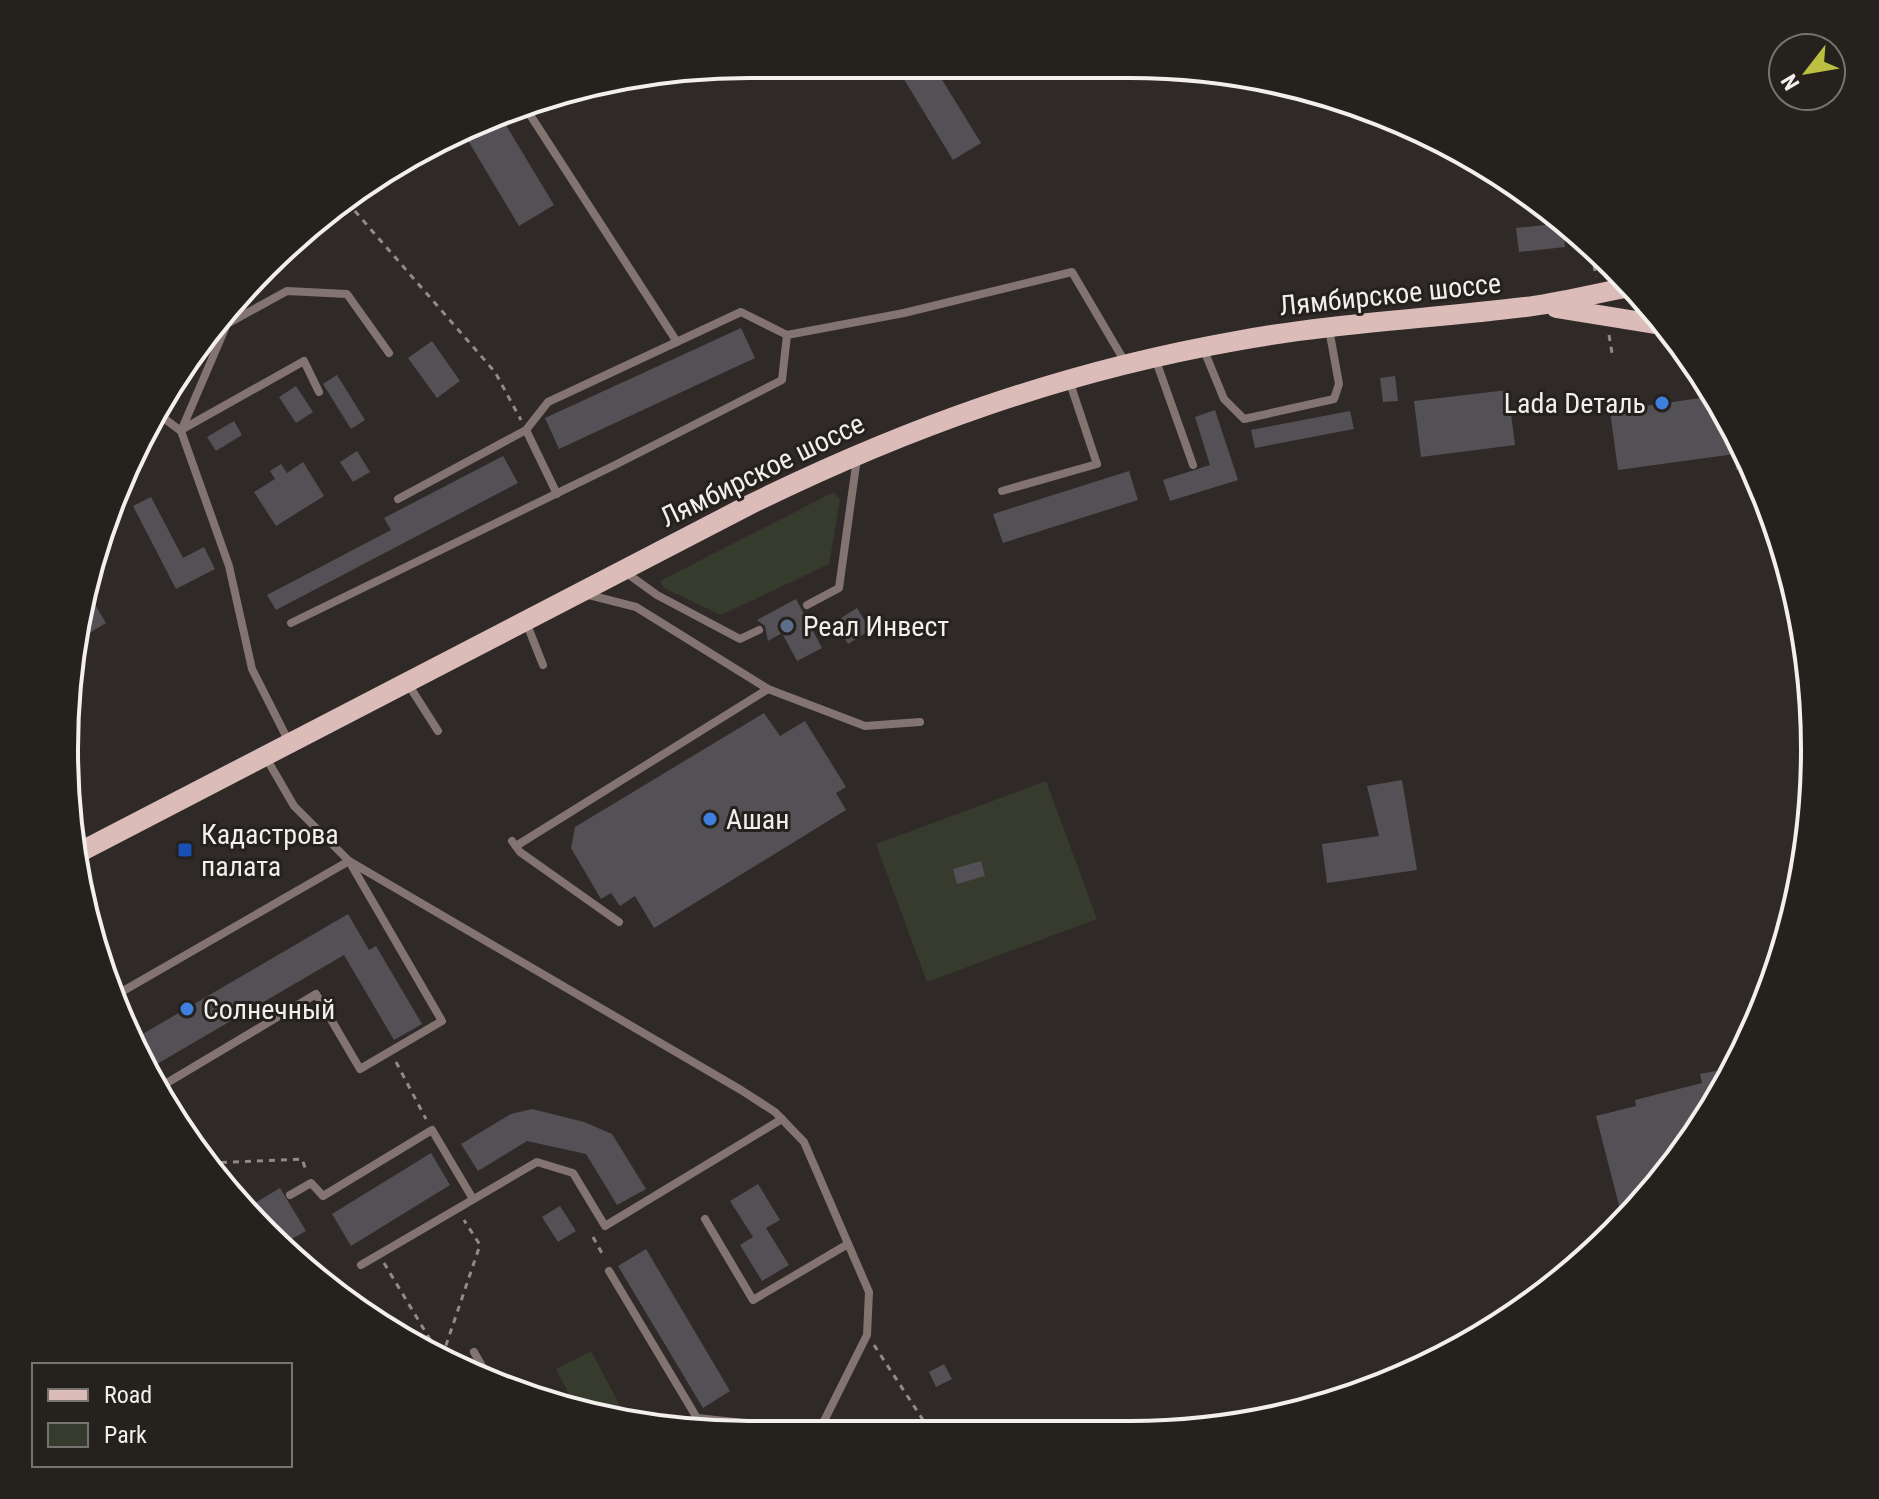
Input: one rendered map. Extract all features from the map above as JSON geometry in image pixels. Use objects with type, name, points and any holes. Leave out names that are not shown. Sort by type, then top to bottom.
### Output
[{"type":"main road","name":"Лямбирское шоссе","points":[[86,849],[408,684],[621,569],[858,453],[965,410],[1125,363],[1203,347],[1329,327],[1528,307],[1618,290]]},
{"type":"main road","name":"Лямбирское шоссе","points":[[1528,307],[1572,309],[1647,323]]},
{"type":"lane","points":[[530,115],[677,342]]},
{"type":"lane","points":[[398,499],[526,430],[548,402],[741,312],[787,335],[904,313],[1072,272],[1125,363]]},
{"type":"lane","points":[[234,320],[287,291],[347,294],[389,353]]},
{"type":"lane","points":[[1203,347],[1224,399],[1244,419],[1334,399],[1339,384],[1329,327]]},
{"type":"lane","points":[[181,431],[223,334]]},
{"type":"lane","points":[[291,623],[782,380],[787,335]]},
{"type":"lane","points":[[1154,357],[1193,465]]},
{"type":"lane","points":[[181,431],[304,361],[319,392]]},
{"type":"lane","points":[[1002,491],[1097,464],[1069,379]]},
{"type":"lane","points":[[165,419],[181,431],[229,566],[252,669],[290,742]]},
{"type":"lane","points":[[526,430],[557,494]]},
{"type":"lane","points":[[807,605],[839,588],[858,453]]},
{"type":"lane","points":[[621,569],[657,595],[740,639],[759,630]]},
{"type":"lane","points":[[578,592],[636,607],[768,689],[865,726],[920,722]]},
{"type":"lane","points":[[525,620],[543,665]]},
{"type":"lane","points":[[408,684],[438,731]]},
{"type":"lane","points":[[619,922],[514,843],[768,689]]},
{"type":"lane","points":[[264,755],[294,806],[349,861],[728,1082],[782,1119],[804,1142],[869,1292],[867,1335],[824,1421]]},
{"type":"lane","points":[[123,991],[349,861]]},
{"type":"lane","points":[[167,1083],[316,994],[360,1069],[442,1021],[349,861]]},
{"type":"lane","points":[[361,1265],[537,1162],[573,1173],[605,1226],[782,1119]]},
{"type":"lane","points":[[290,1195],[311,1183],[323,1196],[432,1130],[473,1199]]},
{"type":"lane","points":[[705,1219],[753,1300],[848,1244]]},
{"type":"lane","points":[[609,1271],[697,1418],[719,1420]]},
{"type":"lane","points":[[474,1352],[481,1365]]},
{"type":"path","points":[[353,208],[495,372],[526,430]]},
{"type":"path","points":[[394,1059],[432,1130]]},
{"type":"path","points":[[221,1163],[302,1159],[311,1183]]},
{"type":"path","points":[[444,1347],[480,1245],[457,1208]]},
{"type":"path","points":[[593,1237],[604,1257]]},
{"type":"path","points":[[382,1259],[432,1340]]},
{"type":"path","points":[[867,1335],[924,1421]]},
{"type":"green space","points":[[834,492],[840,500],[829,564],[721,615],[664,588],[660,581]]},
{"type":"green space","points":[[1046,781],[1097,919],[927,982],[876,844]]},
{"type":"green space","points":[[591,1351],[621,1409],[570,1396],[556,1369]]},
{"type":"building","points":[[903,78],[941,78],[981,143],[953,160]]},
{"type":"building","points":[[505,124],[554,205],[519,226],[468,140]]},
{"type":"building","points":[[1547,225],[1564,239],[1565,247],[1519,252],[1516,228]]},
{"type":"building","points":[[741,328],[755,358],[559,449],[545,418]]},
{"type":"building","points":[[432,341],[460,381],[437,398],[408,358]]},
{"type":"building","points":[[337,375],[365,420],[351,429],[323,384]]},
{"type":"building","points":[[1395,376],[1398,401],[1383,402],[1380,378]]},
{"type":"building","points":[[296,386],[313,412],[296,423],[279,397]]},
{"type":"building","points":[[1508,390],[1515,445],[1421,457],[1414,401]]},
{"type":"building","points":[[1701,398],[1733,454],[1618,470],[1610,411]]},
{"type":"building","points":[[1215,410],[1238,480],[1170,501],[1163,480],[1210,465],[1195,417]]},
{"type":"building","points":[[1350,411],[1354,429],[1255,448],[1251,430]]},
{"type":"building","points":[[234,421],[242,435],[216,451],[207,437]]},
{"type":"building","points":[[357,451],[370,472],[353,482],[340,462]]},
{"type":"building","points":[[503,456],[518,483],[276,610],[267,595],[391,530],[384,518]]},
{"type":"building","points":[[303,462],[324,496],[276,526],[254,492],[275,479],[270,471],[281,464],[287,473]]},
{"type":"building","points":[[1129,471],[1138,500],[1003,543],[993,514]]},
{"type":"building","points":[[151,497],[183,558],[204,547],[215,569],[176,589],[133,506]]},
{"type":"building","points":[[796,599],[822,648],[797,661],[782,633],[768,641],[765,626],[757,620]]},
{"type":"building","points":[[94,604],[106,623],[89,634]]},
{"type":"building","points":[[857,608],[870,630],[848,644],[835,622]]},
{"type":"building","points":[[764,713],[780,736],[805,721],[846,787],[836,793],[846,810],[654,928],[635,896],[620,906],[611,893],[601,899],[571,848],[575,827]]},
{"type":"building","points":[[1402,780],[1417,870],[1327,883],[1322,844],[1379,836],[1367,786]]},
{"type":"building","points":[[981,861],[985,876],[957,884],[953,869]]},
{"type":"building","points":[[348,914],[369,950],[376,946],[422,1024],[394,1040],[344,955],[157,1064],[142,1035]]},
{"type":"building","points":[[1719,1070],[1688,1123],[1620,1207],[1596,1116],[1636,1106],[1635,1100],[1702,1083],[1700,1074]]},
{"type":"building","points":[[532,1109],[584,1122],[612,1134],[646,1189],[617,1205],[586,1154],[527,1141],[478,1171],[461,1144],[511,1114]]},
{"type":"building","points":[[431,1153],[450,1185],[351,1246],[332,1214]]},
{"type":"building","points":[[758,1184],[780,1220],[766,1228],[789,1265],[762,1281],[740,1245],[753,1237],[730,1201]]},
{"type":"building","points":[[280,1188],[306,1231],[291,1239],[255,1203]]},
{"type":"building","points":[[560,1206],[576,1231],[558,1242],[542,1217]]},
{"type":"building","points":[[646,1249],[730,1391],[703,1408],[618,1266]]},
{"type":"building","points":[[944,1364],[952,1379],[936,1387],[929,1372]]},
{"type":"place","name":"Lada Dеталь","points":[[1662,403]]},
{"type":"place","name":"Реал Инвест","points":[[787,626]]},
{"type":"place","name":"Ашан","points":[[710,819]]},
{"type":"place","name":"Кадастрова палата","points":[[185,850]]},
{"type":"place","name":"Солнечный","points":[[187,1009]]}]
